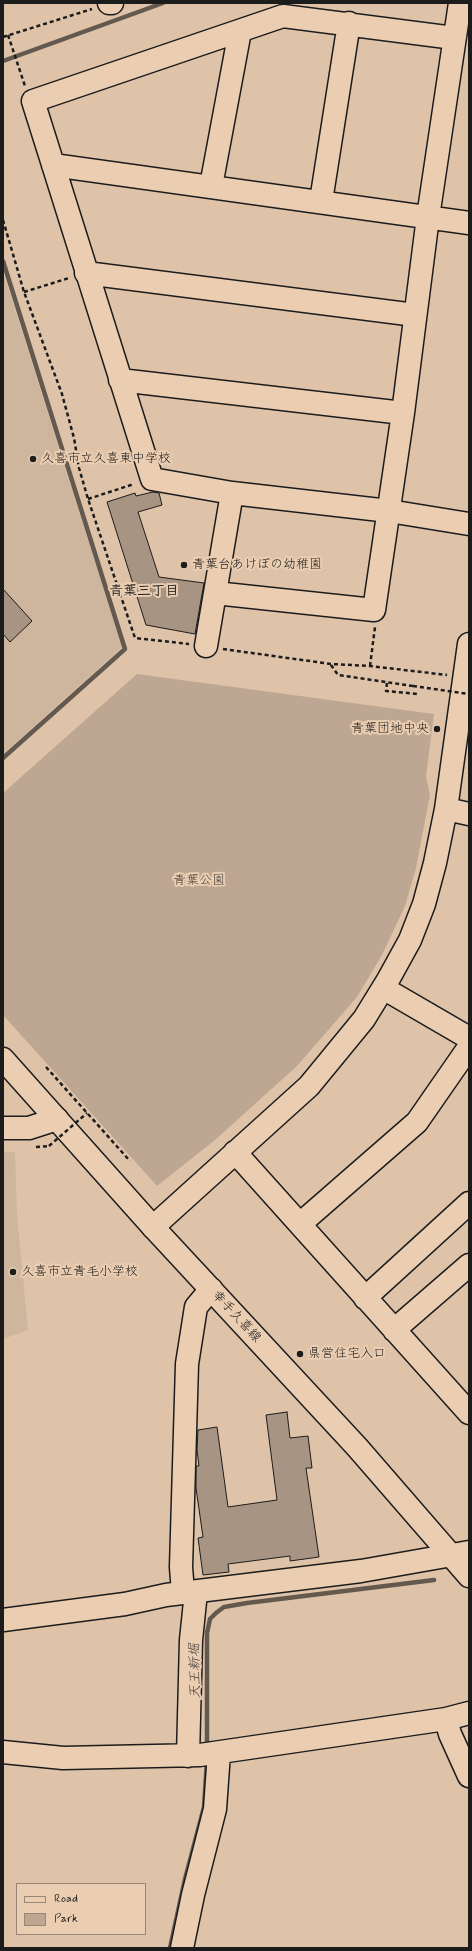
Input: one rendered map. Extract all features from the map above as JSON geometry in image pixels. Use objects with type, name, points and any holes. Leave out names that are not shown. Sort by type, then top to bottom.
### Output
[{"type":"street","points":[[215,593],[374,610],[403,413],[428,217],[460,3]]},
{"type":"street","points":[[454,38],[349,23],[283,16],[33,102],[152,479],[232,493],[389,511],[469,524]]},
{"type":"street","points":[[321,201],[349,23]]},
{"type":"street","points":[[211,186],[240,31]]},
{"type":"street","points":[[53,164],[469,223]]},
{"type":"street","points":[[86,273],[415,315]]},
{"type":"street","points":[[120,380],[403,413]]},
{"type":"street","points":[[206,646],[232,493]]},
{"type":"street","points":[[153,1227],[309,1086],[364,1019],[410,940],[424,904],[435,863],[446,809],[469,644]]},
{"type":"street","points":[[446,809],[469,814]]},
{"type":"street","points":[[383,988],[469,1038]]},
{"type":"street","points":[[300,1224],[417,1122],[469,1047]]},
{"type":"street","name":"幸手久喜線","points":[[3,1058],[210,1289],[357,1447],[459,1553],[469,1576]]},
{"type":"street","points":[[3,1128],[29,1128],[57,1119]]},
{"type":"street","points":[[235,1152],[469,1413]]},
{"type":"street","points":[[365,1298],[469,1203]]},
{"type":"street","points":[[394,1330],[469,1265]]},
{"type":"street","points":[[182,1948],[192,1895],[215,1809],[191,1640],[190,1592],[180,1567],[187,1364],[196,1307],[210,1289]]},
{"type":"street","points":[[3,1620],[75,1611],[267,1581],[361,1571],[459,1553]]},
{"type":"street","points":[[3,1752],[63,1758],[206,1754],[446,1719],[469,1713]]},
{"type":"street","points":[[446,1719],[450,1734],[469,1776]]},
{"type":"path","points":[[3,37],[110,3]]},
{"type":"path","points":[[8,35],[27,95],[33,102]]},
{"type":"path","points":[[3,220],[24,292],[62,394],[74,438],[79,468],[88,499],[135,638],[206,646],[331,664],[370,666],[448,675]]},
{"type":"path","points":[[24,292],[86,273]]},
{"type":"path","points":[[88,499],[152,479]]},
{"type":"path","points":[[370,666],[376,619],[374,610]]},
{"type":"path","points":[[331,664],[338,675],[469,694]]},
{"type":"path","points":[[387,683],[386,691],[418,694]]},
{"type":"path","points":[[46,1067],[130,1161]]},
{"type":"path","points":[[50,1146],[87,1113]]},
{"type":"shaded area","name":"久喜市立久喜東中学校","points":[[3,272],[122,647],[3,754]]},
{"type":"shaded area","name":"久喜市立青毛小学校","points":[[3,1152],[15,1152],[17,1215],[28,1330],[3,1339]]},
{"type":"green space","name":"青葉公園","points":[[137,674],[434,714],[426,776],[430,795],[416,868],[405,906],[382,955],[357,997],[297,1066],[215,1140],[157,1186],[3,1015],[3,793]]},
{"type":"building","points":[[153,492],[159,493],[162,505],[138,512],[159,577],[204,583],[195,634],[146,625],[107,502],[135,493],[136,496]]},
{"type":"building","points":[[3,589],[32,621],[10,642],[3,634]]},
{"type":"building","points":[[287,1412],[290,1438],[308,1436],[312,1468],[306,1468],[319,1557],[290,1561],[290,1556],[228,1564],[229,1572],[203,1575],[198,1538],[203,1537],[196,1488],[196,1466],[199,1466],[197,1450],[198,1430],[217,1427],[228,1507],[277,1500],[266,1415]]},
{"type":"waterway","points":[[3,61],[163,3]]},
{"type":"waterway","points":[[3,261],[125,649],[3,758]]},
{"type":"waterway","name":"天王新堀","points":[[207,1748],[207,1633],[210,1619],[224,1607],[434,1580]]},
{"type":"waterway","name":"天王新堀","points":[[170,1948],[185,1879],[204,1807],[207,1760]]},
{"type":"place","name":"久喜市立久喜東中学校","points":[[33,459]]},
{"type":"place","name":"青葉台あけぼの幼稚園","points":[[184,565]]},
{"type":"place","name":"青葉団地中央","points":[[437,729]]},
{"type":"place","name":"久喜市立青毛小学校","points":[[13,1272]]},
{"type":"place","name":"県営住宅入口","points":[[300,1354]]},
{"type":"district","name":"青葉三丁目","points":[[144,592]]}]
